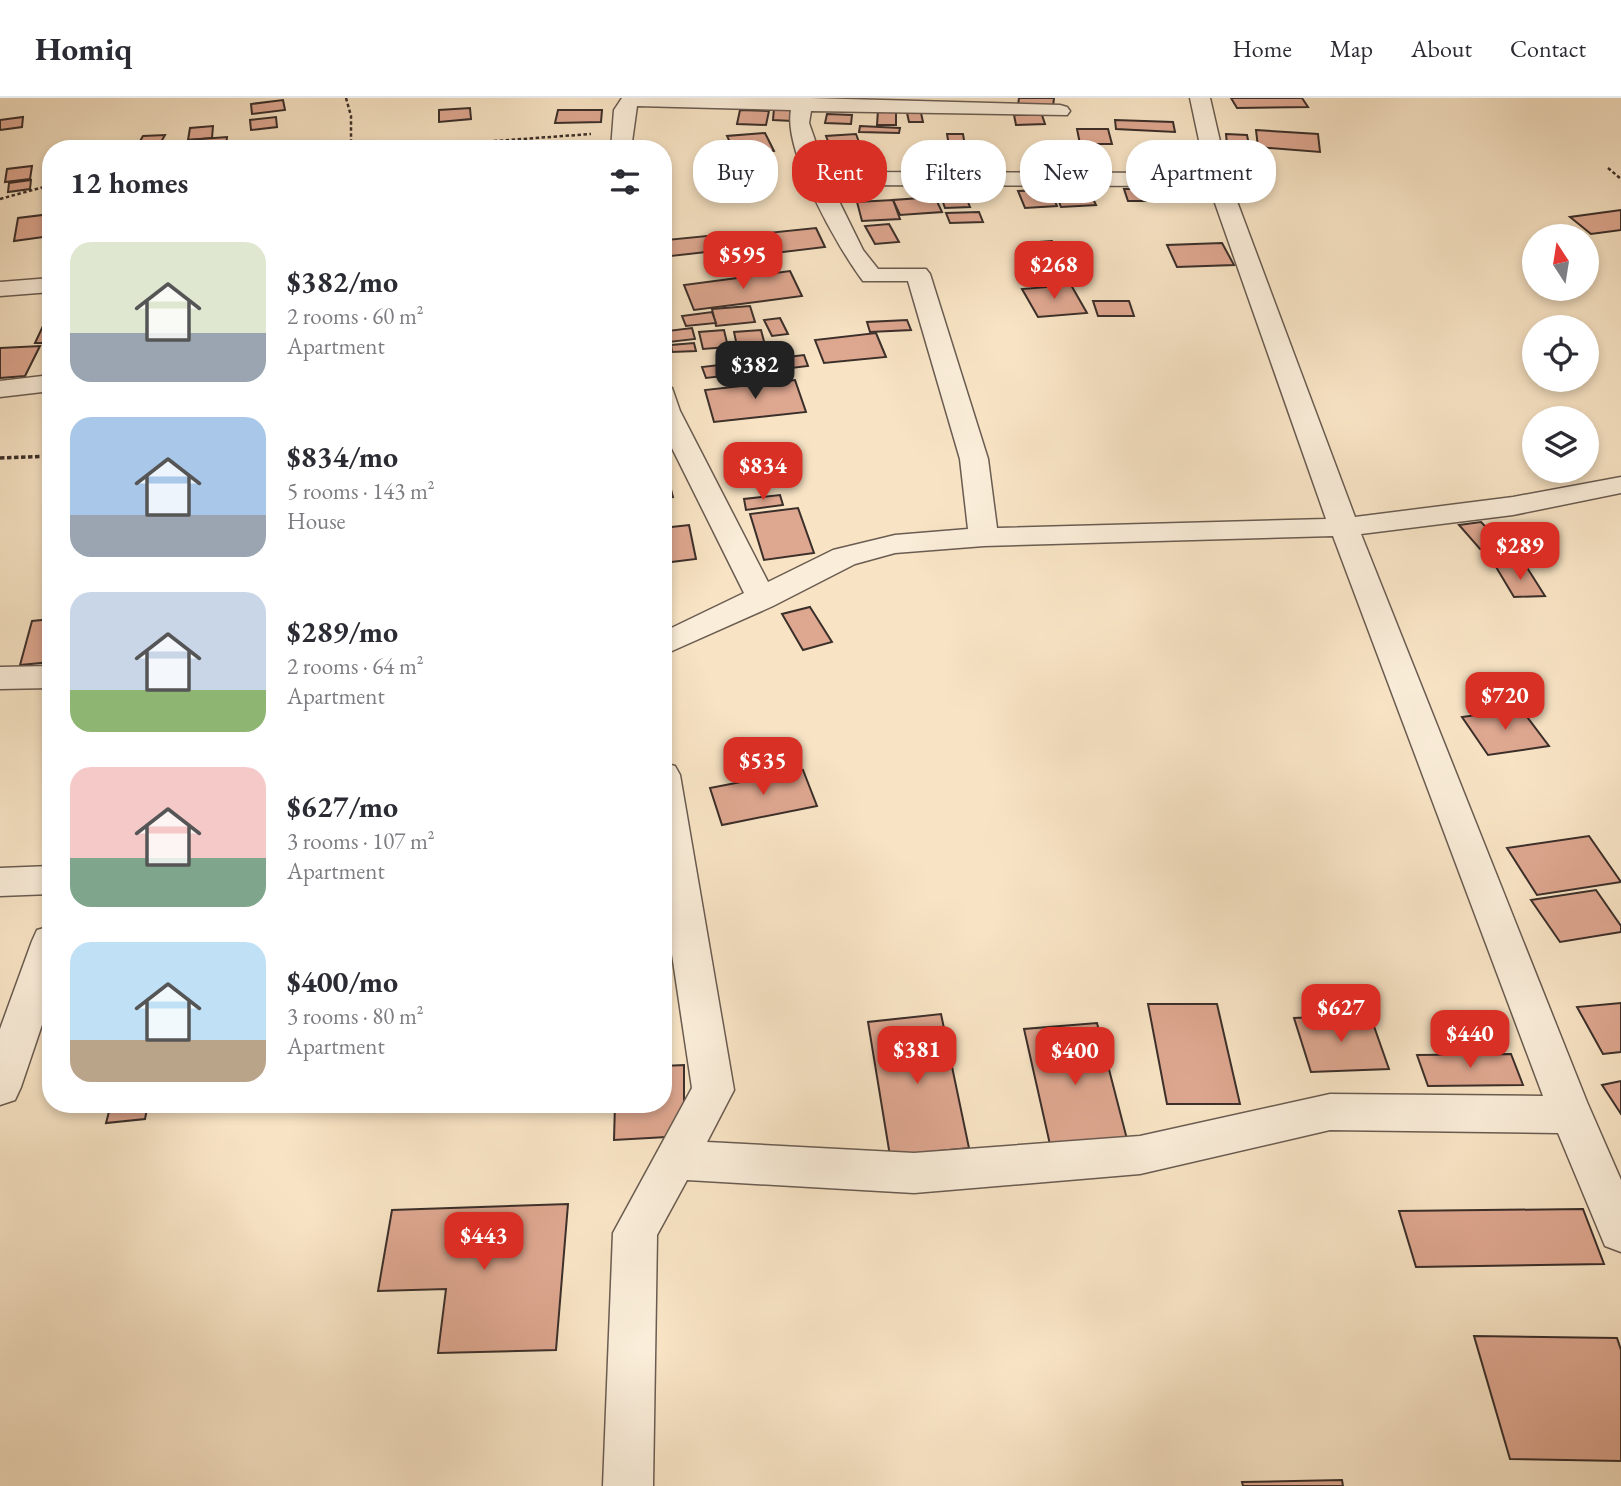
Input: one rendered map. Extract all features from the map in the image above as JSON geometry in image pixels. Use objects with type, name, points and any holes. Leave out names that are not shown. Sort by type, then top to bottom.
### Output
[{"type":"street","points":[[1200,98],[1209,140]]},
{"type":"street","points":[[621,140],[624,110],[631,99],[1060,111]]},
{"type":"street","points":[[803,102],[799,123],[805,140]]},
{"type":"street","points":[[887,178],[1126,180]]},
{"type":"street","points":[[829,203],[852,251],[872,276],[918,274],[974,458],[984,537]]},
{"type":"street","points":[[1226,203],[1344,527],[1566,1102],[1608,1172],[1621,1231]]},
{"type":"street","points":[[0,289],[42,286]]},
{"type":"street","points":[[0,389],[42,384]]},
{"type":"street","points":[[672,421],[762,599]]},
{"type":"street","points":[[672,641],[844,557],[895,544],[984,537],[1344,527],[1513,506],[1621,485]]},
{"type":"street","points":[[0,678],[42,677]]},
{"type":"street","points":[[628,1486],[635,1233],[713,1090],[672,832]]},
{"type":"street","points":[[0,882],[42,880]]},
{"type":"street","points":[[0,1087],[42,967]]},
{"type":"street","points":[[676,1160],[914,1173],[1140,1155],[1330,1112],[1555,1115],[1566,1102]]},
{"type":"path","points":[[346,98],[351,116],[351,140]]},
{"type":"path","points":[[1608,168],[1621,179]]},
{"type":"path","points":[[0,199],[42,187]]},
{"type":"path","points":[[0,458],[42,456]]},
{"type":"building","points":[[1019,98],[1054,98],[1053,107],[1018,105]]},
{"type":"building","points":[[1231,98],[1302,98],[1308,107],[1237,108]]},
{"type":"building","points":[[283,100],[285,110],[252,114],[251,104]]},
{"type":"building","points":[[470,108],[471,119],[439,122],[439,110]]},
{"type":"building","points":[[774,108],[793,108],[792,121],[773,120]]},
{"type":"building","points":[[558,110],[602,110],[601,122],[555,123]]},
{"type":"building","points":[[740,110],[769,111],[766,125],[737,124]]},
{"type":"building","points":[[878,110],[896,111],[896,125],[877,125]]},
{"type":"building","points":[[907,113],[921,113],[923,122],[909,122]]},
{"type":"building","points":[[827,114],[852,115],[851,124],[825,123]]},
{"type":"building","points":[[1014,115],[1042,115],[1045,124],[1016,125]]},
{"type":"building","points":[[23,117],[22,127],[0,130],[0,120]]},
{"type":"building","points":[[276,117],[277,127],[251,130],[250,120]]},
{"type":"building","points":[[1115,120],[1173,122],[1175,132],[1116,129]]},
{"type":"building","points":[[213,126],[212,138],[188,140],[190,128]]},
{"type":"building","points":[[860,126],[900,128],[899,133],[859,132]]},
{"type":"building","points":[[1077,129],[1108,129],[1111,140],[1079,140]]},
{"type":"building","points":[[1256,130],[1318,134],[1320,152],[1276,148],[1276,140],[1257,140]]},
{"type":"building","points":[[765,133],[768,140],[729,140],[727,136]]},
{"type":"building","points":[[856,134],[858,140],[828,140],[826,136]]},
{"type":"building","points":[[947,134],[963,134],[964,140],[948,140]]},
{"type":"building","points":[[1226,134],[1247,135],[1248,140],[1227,140]]},
{"type":"building","points":[[165,135],[162,140],[141,140],[143,136]]},
{"type":"building","points":[[227,137],[227,140],[188,140]]},
{"type":"building","points":[[32,166],[30,179],[5,182],[7,169]]},
{"type":"building","points":[[31,180],[30,189],[8,192],[9,183]]},
{"type":"building","points":[[901,199],[901,203],[938,203],[942,212],[900,215],[893,200]]},
{"type":"building","points":[[887,200],[893,200],[900,219],[862,221],[857,203],[887,203]]},
{"type":"building","points":[[943,203],[968,203],[970,207],[945,208]]},
{"type":"building","points":[[1023,203],[1056,203],[1057,206],[1025,208]]},
{"type":"building","points":[[1059,203],[1096,205],[1061,207]]},
{"type":"building","points":[[1621,210],[1621,230],[1600,233],[1600,224],[1579,224],[1570,217]]},
{"type":"building","points":[[979,212],[983,222],[950,223],[946,213]]},
{"type":"building","points":[[42,215],[42,237],[14,241],[18,218]]},
{"type":"building","points":[[889,224],[899,242],[875,244],[865,226]]},
{"type":"building","points":[[816,228],[825,247],[775,253],[767,233]]},
{"type":"building","points":[[727,234],[733,249],[672,256],[672,239]]},
{"type":"building","points":[[1052,241],[1067,268],[1041,271],[1026,243]]},
{"type":"building","points":[[1222,243],[1234,265],[1177,267],[1167,245]]},
{"type":"building","points":[[790,271],[802,296],[694,310],[684,285]]},
{"type":"building","points":[[1071,285],[1087,313],[1038,317],[1022,289]]},
{"type":"building","points":[[1093,301],[1129,301],[1134,316],[1098,316]]},
{"type":"building","points":[[750,306],[755,322],[716,326],[712,309]]},
{"type":"building","points":[[712,312],[716,323],[686,326],[682,316]]},
{"type":"building","points":[[780,318],[788,334],[772,336],[764,320]]},
{"type":"building","points":[[907,320],[911,330],[870,332],[867,322]]},
{"type":"building","points":[[42,328],[42,343],[35,343]]},
{"type":"building","points":[[692,328],[695,339],[672,342],[672,330]]},
{"type":"building","points":[[724,330],[728,347],[703,349],[699,332]]},
{"type":"building","points":[[761,330],[766,349],[738,351],[734,332]]},
{"type":"building","points":[[876,333],[886,357],[824,363],[815,340]]},
{"type":"building","points":[[694,343],[696,351],[672,352],[672,345]]},
{"type":"building","points":[[40,346],[25,376],[0,378],[0,348]]},
{"type":"building","points":[[804,355],[808,366],[706,378],[702,367]]},
{"type":"building","points":[[795,380],[806,412],[714,422],[705,390]]},
{"type":"building","points":[[780,495],[783,505],[746,510],[744,499]]},
{"type":"building","points":[[798,508],[814,553],[764,560],[750,514]]},
{"type":"building","points":[[1481,522],[1503,545],[1480,549],[1459,525]]},
{"type":"building","points":[[689,525],[696,559],[672,562],[672,527]]},
{"type":"building","points":[[1526,566],[1545,596],[1514,597],[1496,567]]},
{"type":"building","points":[[810,607],[832,642],[803,650],[782,614]]},
{"type":"building","points":[[42,620],[42,663],[20,665],[32,621]]},
{"type":"building","points":[[1521,709],[1549,746],[1488,755],[1462,717]]},
{"type":"building","points":[[803,770],[817,806],[722,825],[710,788]]},
{"type":"building","points":[[1589,836],[1621,882],[1537,895],[1507,848]]},
{"type":"building","points":[[1596,890],[1621,926],[1621,932],[1560,942],[1531,900]]},
{"type":"building","points":[[1621,1003],[1621,1052],[1603,1054],[1577,1007]]},
{"type":"building","points":[[1148,1004],[1217,1004],[1240,1104],[1167,1104]]},
{"type":"building","points":[[941,1014],[969,1148],[890,1156],[868,1022]]},
{"type":"building","points":[[1370,1015],[1389,1069],[1311,1072],[1294,1018]]},
{"type":"building","points":[[1097,1023],[1128,1143],[1051,1149],[1024,1029]]},
{"type":"building","points":[[1511,1054],[1523,1085],[1428,1086],[1417,1055]]},
{"type":"building","points":[[684,1065],[684,1136],[614,1140],[615,1113],[672,1113],[672,1066]]},
{"type":"building","points":[[1621,1081],[1621,1114],[1602,1085]]},
{"type":"building","points":[[109,1113],[146,1113],[145,1119],[106,1123]]},
{"type":"building","points":[[568,1204],[556,1350],[438,1353],[446,1289],[378,1291],[392,1210]]},
{"type":"building","points":[[1583,1209],[1604,1264],[1416,1267],[1399,1211]]},
{"type":"building","points":[[1474,1336],[1617,1338],[1621,1350],[1621,1461],[1510,1459]]},
{"type":"building","points":[[1342,1480],[1343,1486],[1243,1486],[1242,1482]]}]
